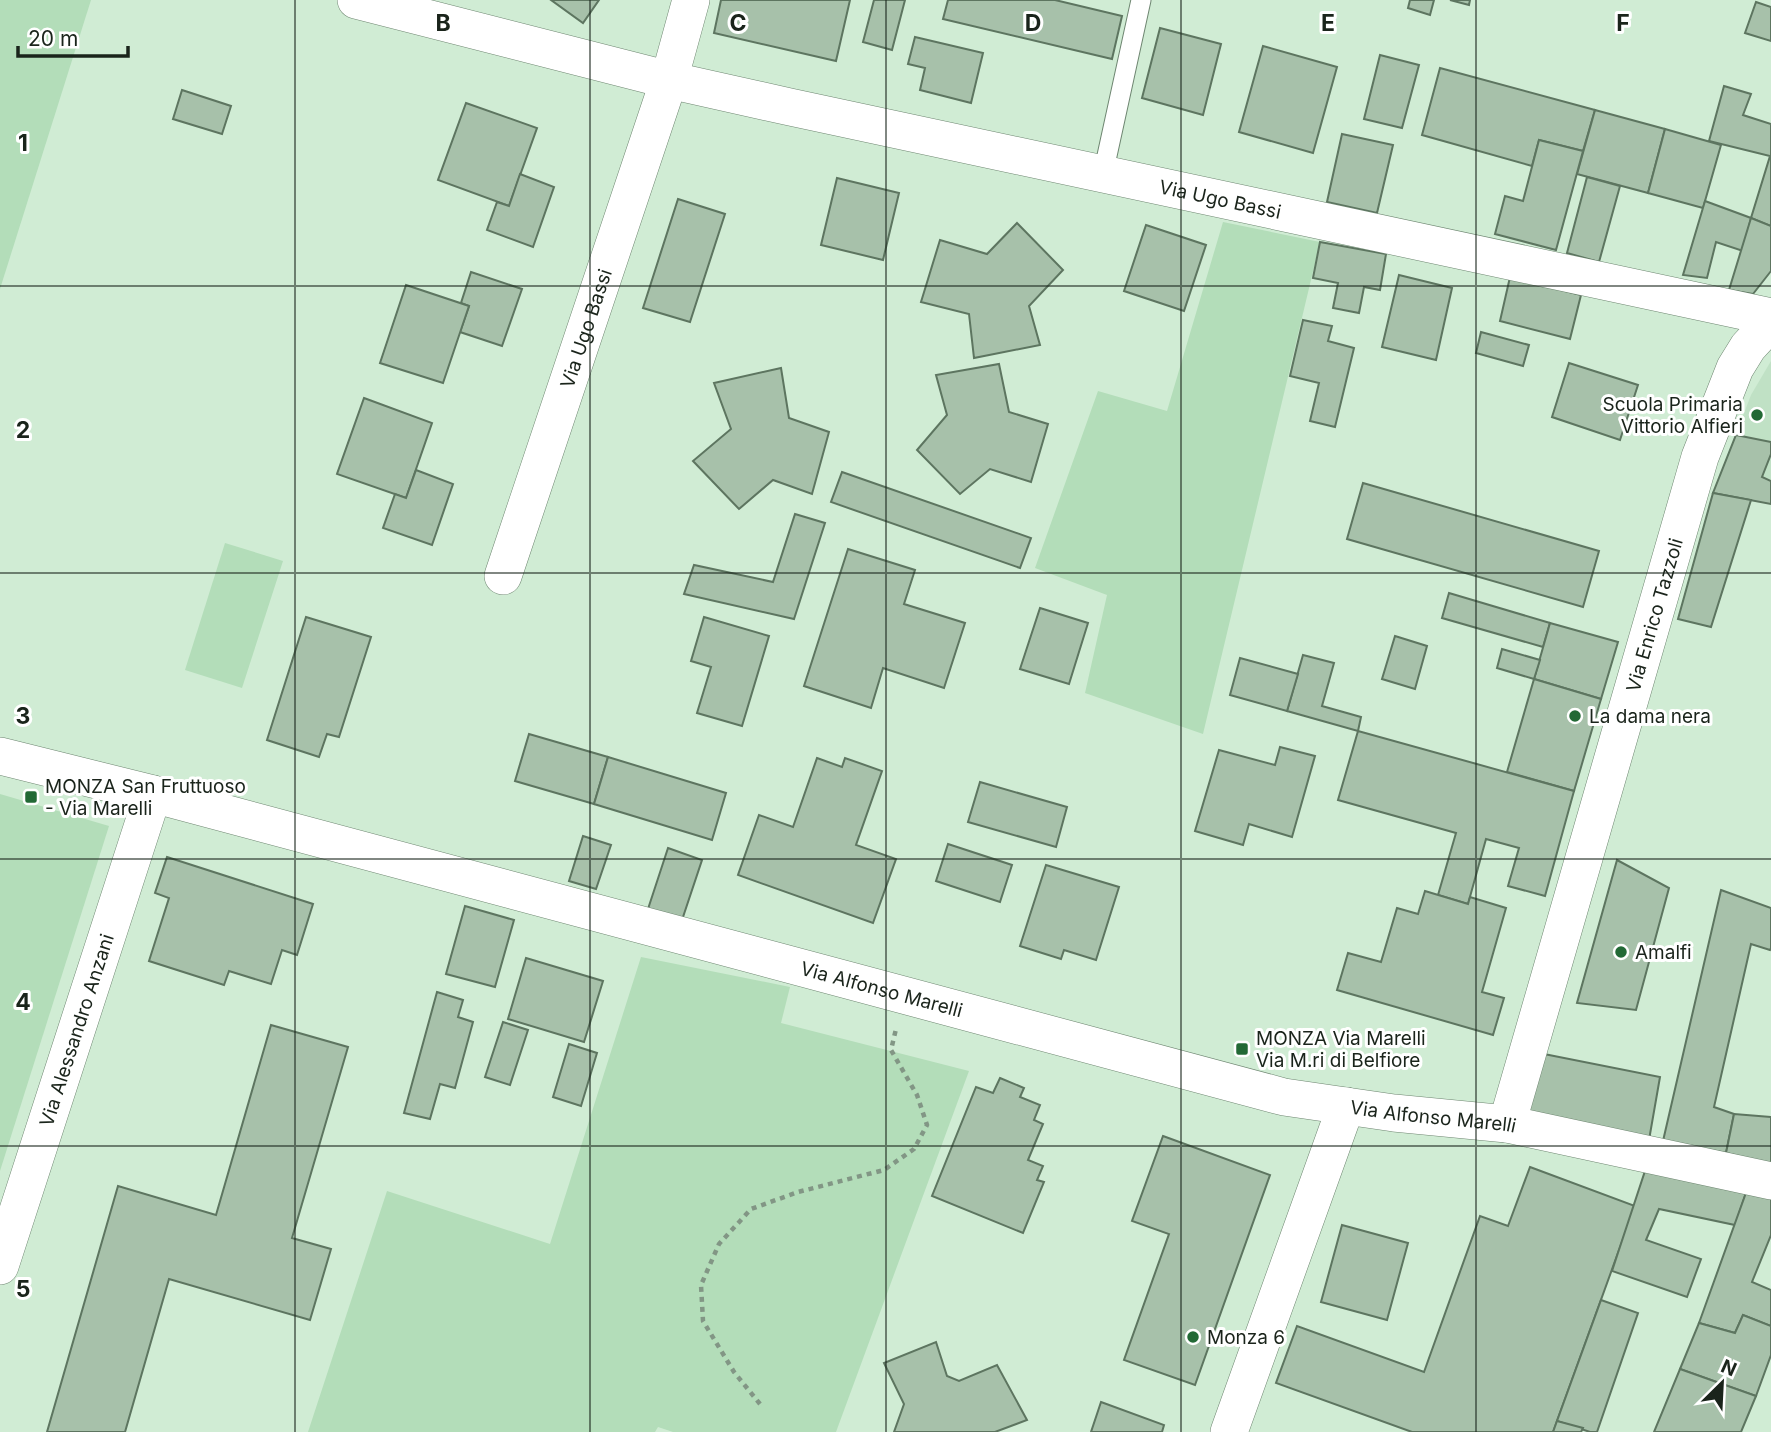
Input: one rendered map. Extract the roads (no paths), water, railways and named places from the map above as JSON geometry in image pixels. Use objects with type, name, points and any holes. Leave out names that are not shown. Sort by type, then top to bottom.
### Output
[{"type":"street","name":"Via Ugo Bassi","points":[[356,0],[669,80],[1771,319]]},
{"type":"street","points":[[669,80],[691,0]]},
{"type":"street","name":"Via Ugo Bassi","points":[[503,576],[669,80]]},
{"type":"street","name":"Via Enrico Tazzoli","points":[[1507,1124],[1700,457],[1735,368],[1771,319]]},
{"type":"street","name":"Via Alfonso Marelli","points":[[0,756],[153,794],[1284,1097],[1394,1113],[1507,1124],[1771,1181]]},
{"type":"street","name":"Via Alessandro Anzani","points":[[0,1266],[153,794]]},
{"type":"street","points":[[1229,1432],[1346,1106]]},
{"type":"lane","points":[[1103,174],[1141,0]]},
{"type":"place","name":"Scuola Primaria Vittorio Alfieri","points":[[1757,415]]},
{"type":"place","name":"La dama nera","points":[[1575,716]]},
{"type":"place","name":"MONZA San Fruttuoso - Via Marelli","points":[[31,797]]},
{"type":"place","name":"Amalfi","points":[[1621,952]]},
{"type":"place","name":"MONZA Via Marelli Via M.ri di Belfiore","points":[[1242,1049]]},
{"type":"place","name":"Monza 6","points":[[1193,1337]]}]
